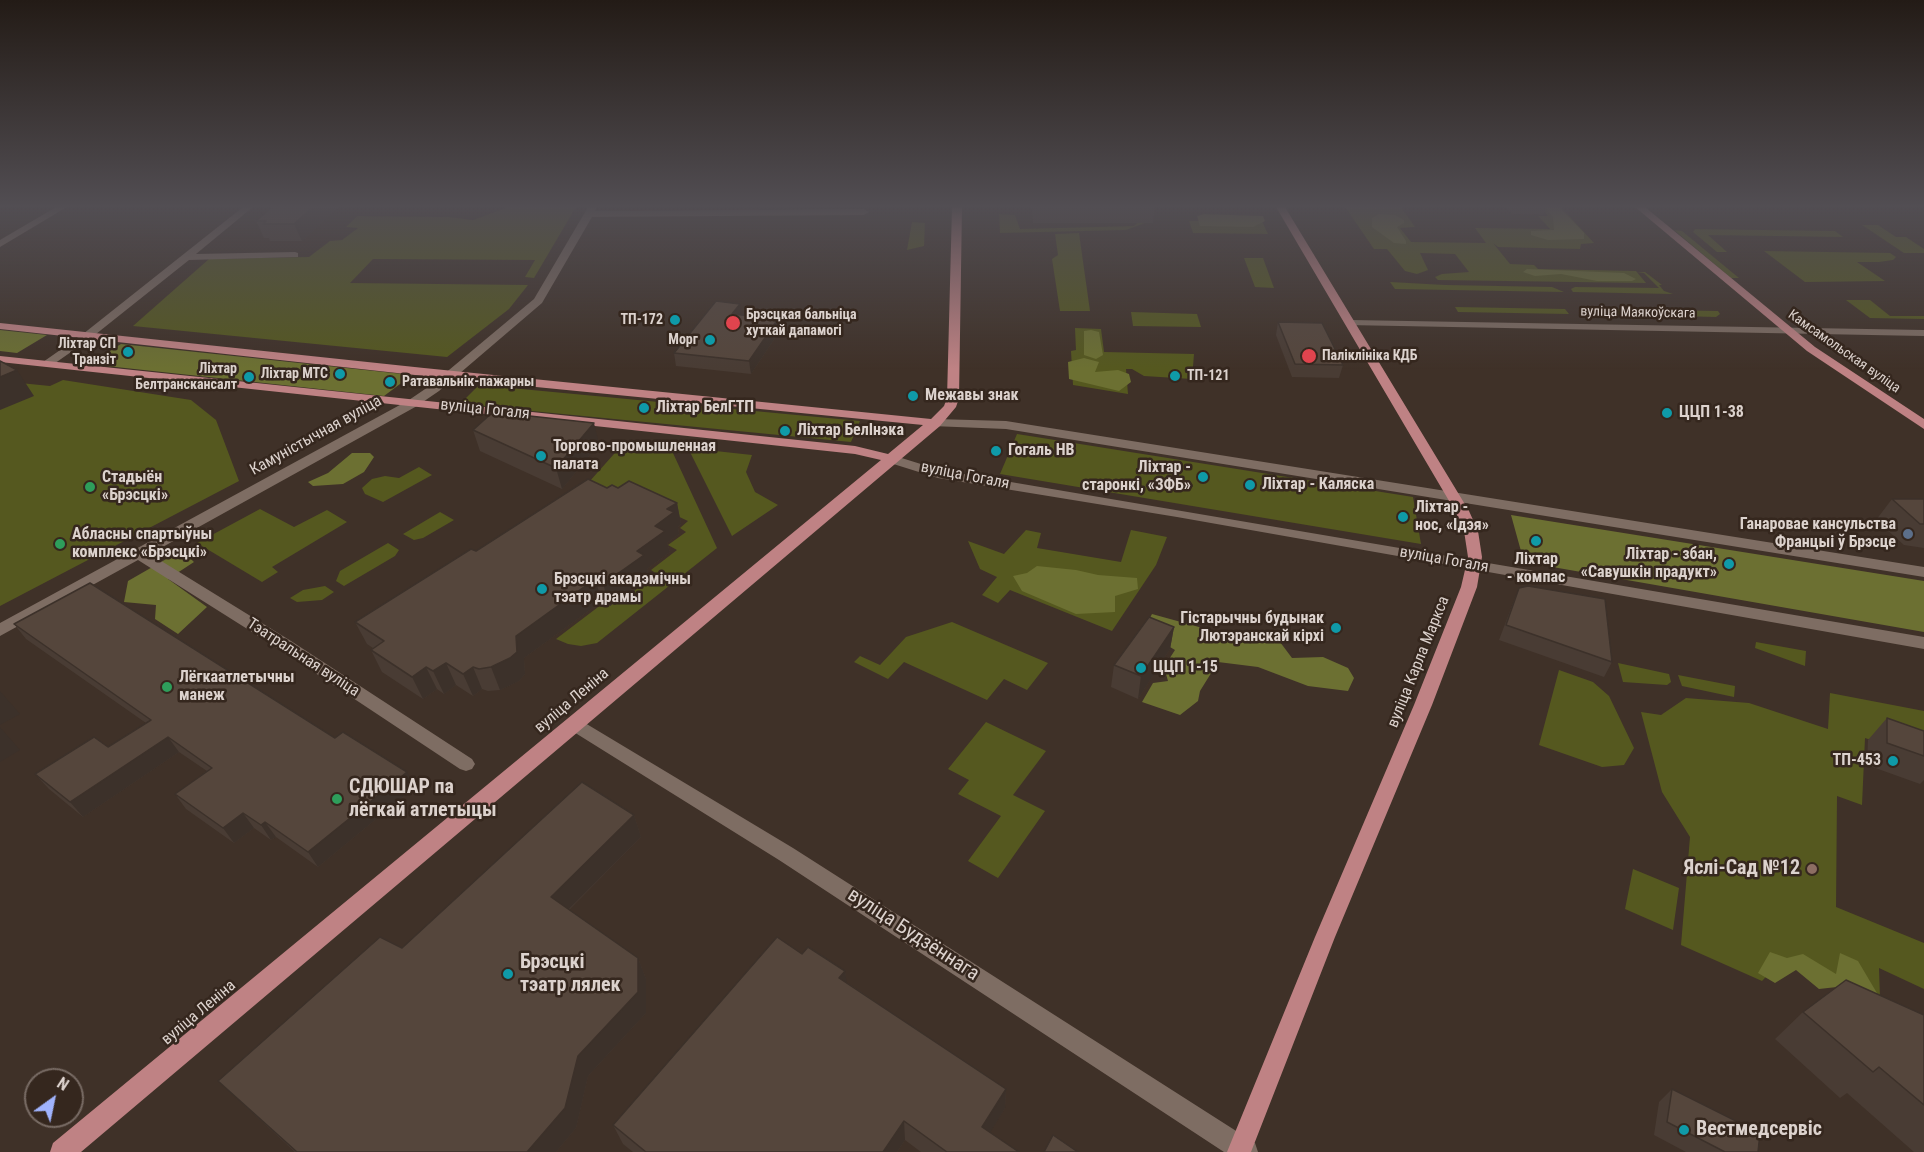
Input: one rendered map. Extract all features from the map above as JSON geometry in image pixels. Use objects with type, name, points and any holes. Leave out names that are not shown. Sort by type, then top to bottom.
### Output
[{"type":"main road","name":"вуліца Леніна","points":[[63,1152],[936,423],[950,407],[952,398],[956,261]]},
{"type":"main road","name":"вуліца Карла Маркса","points":[[1242,1151],[1325,937],[1423,705],[1469,587],[1474,565],[1471,531],[1453,496],[1313,261]]},
{"type":"main road","name":"Камсамольская вуліца","points":[[1703,261],[1822,358],[1924,425]]},
{"type":"main road","name":"вуліца Гогаля","points":[[0,326],[452,375],[936,423]]},
{"type":"main road","name":"вуліца Гогаля","points":[[0,359],[843,449],[892,459]]},
{"type":"street","points":[[46,364],[87,336],[181,261]]},
{"type":"street","name":"Камуністычная вуліца","points":[[0,630],[413,403],[452,375],[538,301],[562,261]]},
{"type":"street","name":"вуліца Маякоўскага","points":[[1351,323],[1924,333]]},
{"type":"street","name":"вуліца Гогаля","points":[[936,423],[1006,425],[1924,572]]},
{"type":"street","name":"вуліца Гогаля","points":[[892,459],[938,474],[1924,643]]},
{"type":"street","name":"Тэатральная вуліца","points":[[139,554],[285,645],[466,764]]},
{"type":"street","name":"вуліца Будзённага","points":[[575,724],[786,854],[1242,1151]]},
{"type":"green space","points":[[207,261],[371,261],[350,283],[528,285],[509,309],[447,357],[133,326]]},
{"type":"green space","points":[[535,261],[544,261],[534,278],[525,277]]},
{"type":"green space","points":[[1052,261],[1083,261],[1090,311],[1060,311]]},
{"type":"green space","points":[[1245,261],[1264,261],[1274,288],[1255,287]]},
{"type":"green space","points":[[1397,261],[1424,261],[1428,270],[1417,274],[1405,271]]},
{"type":"green space","points":[[1460,261],[1507,261],[1510,264],[1534,265],[1538,269],[1636,271],[1646,283],[1438,280],[1435,277],[1442,274],[1469,272]]},
{"type":"green space","points":[[1711,261],[1718,261],[1739,278],[1731,278]]},
{"type":"green space","points":[[1777,261],[1888,261],[1857,262],[1885,281],[1805,282]]},
{"type":"green space","points":[[1527,269],[1624,273],[1636,279],[1597,281],[1561,274],[1535,276],[1523,272]]},
{"type":"green space","points":[[1637,272],[1645,272],[1662,285],[1659,285],[1664,291],[1673,294],[1573,292],[1571,289],[1575,287],[1659,288],[1644,273]]},
{"type":"green space","points":[[1390,282],[1552,287],[1564,292],[1395,289]]},
{"type":"green space","points":[[1846,300],[1870,300],[1890,316],[1924,316],[1924,319],[1870,318]]},
{"type":"green space","points":[[1455,307],[1565,309],[1569,314],[1458,312]]},
{"type":"green space","points":[[1597,309],[1718,311],[1720,314],[1716,317],[1603,314]]},
{"type":"green space","points":[[1131,312],[1197,314],[1201,327],[1133,326]]},
{"type":"green space","points":[[1075,328],[1101,329],[1104,352],[1194,354],[1192,379],[1144,376],[1132,369],[1126,369],[1128,394],[1073,385],[1071,351],[1076,350]]},
{"type":"green space","points":[[0,330],[47,335],[17,353],[0,351]]},
{"type":"green space","points":[[1084,331],[1099,332],[1103,355],[1096,359],[1084,355]]},
{"type":"green space","points":[[121,344],[412,375],[384,396],[88,364]]},
{"type":"green space","points":[[1084,358],[1099,362],[1095,372],[1118,370],[1129,374],[1131,382],[1119,391],[1069,379],[1068,362]]},
{"type":"green space","name":"Абласны спартыўны комплекс «Брэсцкі»","points":[[63,380],[191,400],[216,420],[239,481],[0,606],[0,381],[50,386]]},
{"type":"green space","points":[[479,385],[860,421],[851,442],[460,404]]},
{"type":"green space","points":[[1017,434],[1413,497],[1421,544],[1000,474]]},
{"type":"green space","points":[[622,445],[672,451],[717,548],[597,643],[581,646],[568,644],[556,639],[606,601],[615,605],[657,574],[651,570],[677,550],[668,545],[686,532],[680,528],[688,521],[639,498],[581,491]]},
{"type":"green space","points":[[688,448],[752,455],[746,472],[755,492],[778,505],[732,536]]},
{"type":"green space","points":[[352,453],[370,453],[374,457],[364,472],[343,484],[313,486],[308,482],[328,473]]},
{"type":"green space","points":[[419,467],[432,475],[383,502],[365,494],[362,488],[372,479],[385,476],[399,478]]},
{"type":"green space","points":[[260,509],[294,527],[327,510],[347,522],[272,567],[278,572],[262,582],[197,543]]},
{"type":"green space","points":[[440,512],[454,520],[423,538],[414,540],[403,534]]},
{"type":"green space","points":[[1511,515],[1924,581],[1924,632],[1524,562]]},
{"type":"green space","points":[[1026,530],[1041,533],[1037,548],[1121,562],[1131,530],[1167,537],[1156,565],[1112,631],[1010,590],[998,603],[982,595],[997,577],[980,569],[968,541],[1004,554]]},
{"type":"green space","points":[[388,543],[399,550],[395,556],[344,586],[336,581],[340,571]]},
{"type":"green space","points":[[175,554],[188,556],[194,562],[168,579],[207,607],[178,634],[155,619],[156,605],[124,602],[128,581]]},
{"type":"green space","points":[[1037,566],[1137,578],[1138,589],[1115,596],[1115,612],[1076,614],[1022,591],[1013,576],[1027,573]]},
{"type":"green space","points":[[325,586],[334,592],[322,600],[297,602],[290,598],[303,590]]},
{"type":"green space","points":[[1152,614],[1246,640],[1253,630],[1274,634],[1292,658],[1323,657],[1348,668],[1354,678],[1348,691],[1308,686],[1258,667],[1218,662],[1200,691],[1198,701],[1180,715],[1142,702],[1153,683],[1168,681],[1164,667],[1175,650],[1143,631]]},
{"type":"green space","points":[[952,622],[1048,663],[1027,690],[1004,679],[987,700],[904,662],[888,679],[854,662],[860,656],[880,665],[906,637]]},
{"type":"green space","points":[[1756,642],[1806,651],[1805,666],[1755,648]]},
{"type":"green space","points":[[1618,663],[1669,674],[1671,682],[1667,685],[1623,682]]},
{"type":"green space","points":[[1559,670],[1593,682],[1609,696],[1634,748],[1624,765],[1602,767],[1539,745]]},
{"type":"green space","points":[[1678,675],[1735,686],[1734,697],[1682,686]]},
{"type":"green space","name":"Яслі-Сад №12","points":[[1830,693],[1924,711],[1924,754],[1916,755],[1865,738],[1862,805],[1837,796],[1836,907],[1924,943],[1924,989],[1879,968],[1880,998],[1783,959],[1762,981],[1681,945],[1690,837],[1662,792],[1641,712],[1661,715],[1686,698],[1749,703],[1828,729]]},
{"type":"green space","points":[[986,722],[1046,751],[1013,795],[1045,811],[998,878],[968,861],[1001,816],[958,794],[969,780],[948,769]]},
{"type":"green space","points":[[1633,869],[1679,888],[1673,930],[1625,909]]},
{"type":"green space","points":[[1770,952],[1787,958],[1803,954],[1836,974],[1840,953],[1858,961],[1887,1010],[1837,987],[1819,989],[1796,970],[1775,983],[1758,973]]},
{"type":"building","points":[[716,301],[740,304],[732,314],[778,319],[749,361],[674,353]]},
{"type":"building","points":[[1278,322],[1322,323],[1343,365],[1295,364]]},
{"type":"building","points":[[0,361],[17,370],[0,377]]},
{"type":"building","points":[[493,412],[594,423],[556,468],[473,430]]},
{"type":"building","name":"Брэсцкі акадэмічны тэатр драмы","points":[[588,479],[607,488],[612,485],[618,488],[629,481],[677,503],[667,509],[674,512],[655,526],[665,531],[637,551],[644,555],[603,584],[595,579],[516,636],[517,652],[491,667],[479,669],[473,667],[463,674],[446,663],[433,671],[426,667],[412,677],[371,650],[384,641],[355,622],[471,549],[476,551]]},
{"type":"building","points":[[1892,499],[1924,499],[1924,524],[1920,524]]},
{"type":"building","name":"Лёгкаатлетычны манеж","points":[[90,583],[335,738],[343,732],[407,772],[308,852],[265,822],[261,825],[243,813],[223,828],[175,794],[212,768],[168,737],[70,802],[35,774],[94,737],[108,747],[151,720],[14,624]]},
{"type":"building","points":[[1528,586],[1605,599],[1612,662],[1506,625],[1519,588]]},
{"type":"building","points":[[1149,617],[1174,627],[1141,676],[1114,665]]},
{"type":"building","points":[[1887,718],[1924,731],[1924,756],[1887,743]]},
{"type":"building","name":"Брэсцкі тэатр лялек","points":[[582,782],[634,815],[551,897],[638,958],[638,992],[578,1056],[565,1108],[527,1152],[297,1152],[218,1081],[380,937],[402,948]]},
{"type":"building","points":[[777,937],[802,954],[808,947],[845,971],[839,978],[1006,1089],[982,1127],[1019,1152],[947,1152],[904,1121],[883,1152],[646,1152],[613,1125]]},
{"type":"building","points":[[1846,980],[1924,1015],[1924,1105],[1879,1067],[1873,1072],[1803,1012]]},
{"type":"building","points":[[1672,1089],[1760,1133],[1758,1152],[1725,1152],[1667,1122]]},
{"type":"building","points":[[1053,1135],[1078,1152],[1044,1152]]},
{"type":"place","name":"ТП-172","points":[[675,320]]},
{"type":"place","name":"Брэсцкая бальніца хуткай дапамогі","points":[[733,323]]},
{"type":"place","name":"Морг","points":[[710,340]]},
{"type":"place","name":"Ліхтар СП Транзіт","points":[[128,352]]},
{"type":"place","name":"Паліклініка КДБ","points":[[1309,356]]},
{"type":"place","name":"Ліхтар МТС","points":[[340,374]]},
{"type":"place","name":"ТП-121","points":[[1175,376]]},
{"type":"place","name":"Ліхтар Белтранскансалт","points":[[249,377]]},
{"type":"place","name":"Ратавальнік-пажарны","points":[[390,382]]},
{"type":"place","name":"Межавы знак","points":[[913,396]]},
{"type":"place","name":"Ліхтар БелГТП","points":[[644,408]]},
{"type":"place","name":"ЦЦП 1-38","points":[[1667,413]]},
{"type":"place","name":"Ліхтар БелІнэка","points":[[785,431]]},
{"type":"place","name":"Гогаль НВ","points":[[996,451]]},
{"type":"place","name":"Торгово-промышленная палата","points":[[541,456]]},
{"type":"place","name":"Ліхтар - старонкі, «ЗФБ»","points":[[1203,477]]},
{"type":"place","name":"Ліхтар - Каляска","points":[[1250,485]]},
{"type":"place","name":"Стадыён «Брэсцкі»","points":[[90,487]]},
{"type":"place","name":"Ліхтар - нос, «Ідэя»","points":[[1403,517]]},
{"type":"place","name":"Ганаровае кансульства Францыі ў Брэсце","points":[[1908,534]]},
{"type":"place","name":"Ліхтар - компас","points":[[1536,541]]},
{"type":"place","name":"Абласны спартыўны комплекс «Брэсцкі»","points":[[60,544]]},
{"type":"place","name":"Ліхтар - збан, «Савушкін прадукт»","points":[[1729,564]]},
{"type":"place","name":"Брэсцкі акадэмічны тэатр драмы","points":[[542,589]]},
{"type":"place","name":"Гістарычны будынак Лютэранскай кірхі","points":[[1336,628]]},
{"type":"place","name":"ЦЦП 1-15","points":[[1141,668]]},
{"type":"place","name":"Лёгкаатлетычны манеж","points":[[167,687]]},
{"type":"place","name":"ТП-453","points":[[1893,761]]},
{"type":"place","name":"СДЮШАР па лёгкай атлетыцы","points":[[337,799]]},
{"type":"place","name":"Яслі-Сад №12","points":[[1812,869]]},
{"type":"place","name":"Брэсцкі тэатр лялек","points":[[508,974]]},
{"type":"place","name":"Вестмедсервіс","points":[[1684,1130]]}]
